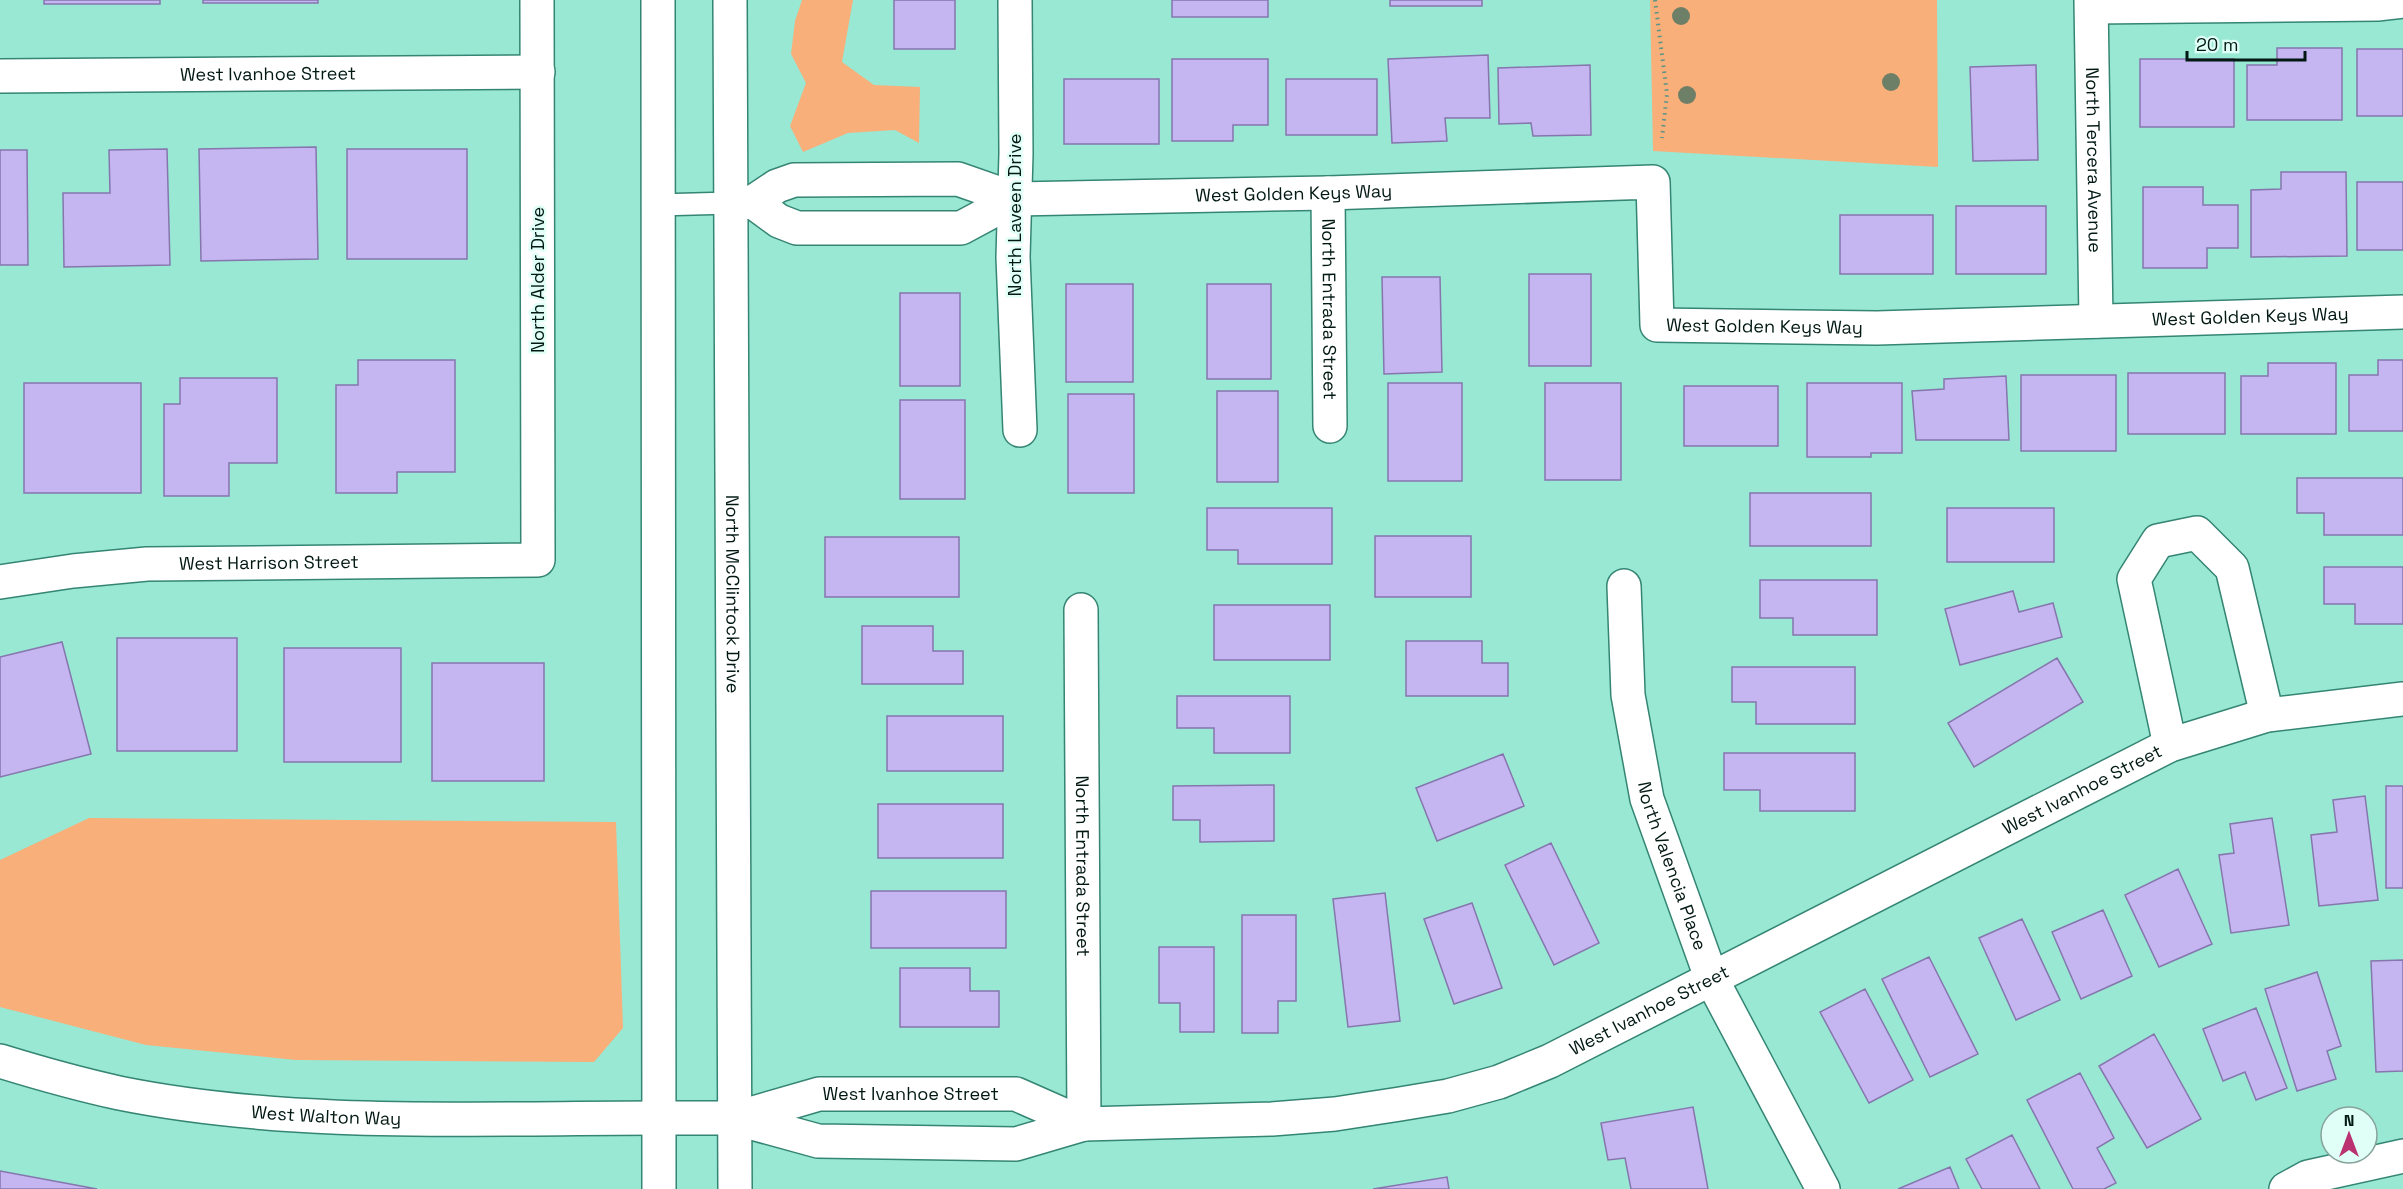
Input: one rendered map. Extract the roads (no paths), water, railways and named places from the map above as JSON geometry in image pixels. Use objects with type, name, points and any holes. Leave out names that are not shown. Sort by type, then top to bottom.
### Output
[{"type":"street","name":"North Alder Drive","points":[[537,0],[537,560]]},
{"type":"street","points":[[658,0],[659,1189]]},
{"type":"street","name":"North McClintock Drive","points":[[730,0],[742,203],[735,1189]]},
{"type":"street","name":"North Laveen Drive","points":[[1015,0],[1013,257],[1020,430]]},
{"type":"street","points":[[2092,4],[2379,4],[2403,0]]},
{"type":"street","name":"North Tercera Avenue","points":[[2092,4],[2096,321]]},
{"type":"street","name":"West Ivanhoe Street","points":[[0,76],[537,72]]},
{"type":"street","name":"West Golden Keys Way","points":[[742,203],[794,180],[957,179],[1015,199],[1328,193],[1653,182],[1657,325],[1877,328],[2403,312]]},
{"type":"street","name":"North Entrada Street","points":[[1328,193],[1330,426]]},
{"type":"street","name":"West Golden Keys Way","points":[[742,203],[797,228],[961,228],[1015,199]]},
{"type":"street","name":"West Ivanhoe Street","points":[[2170,745],[2134,579],[2158,541],[2197,533],[2232,568],[2267,715]]},
{"type":"street","name":"West Harrison Street","points":[[0,582],[73,571],[147,564],[537,560]]},
{"type":"street","name":"North Valencia Place","points":[[1623,586],[1628,695],[1647,799],[1712,980],[1823,1189]]},
{"type":"street","name":"North Entrada Street","points":[[1081,610],[1084,1124]]},
{"type":"street","name":"West Ivanhoe Street","points":[[658,1118],[734,1118],[818,1141],[1016,1144],[1084,1124],[1272,1119],[1335,1114],[1448,1096],[1499,1082],[1550,1061],[2170,745],[2267,715],[2403,699]]},
{"type":"street","name":"West Walton Way","points":[[0,1061],[48,1076],[120,1093],[259,1111],[413,1119],[658,1118]]},
{"type":"street","name":"West Ivanhoe Street","points":[[734,1118],[819,1094],[1016,1094],[1084,1124]]},
{"type":"street","points":[[2286,1189],[2308,1177],[2403,1156]]},
{"type":"lane","points":[[657,205],[742,203]]}]
